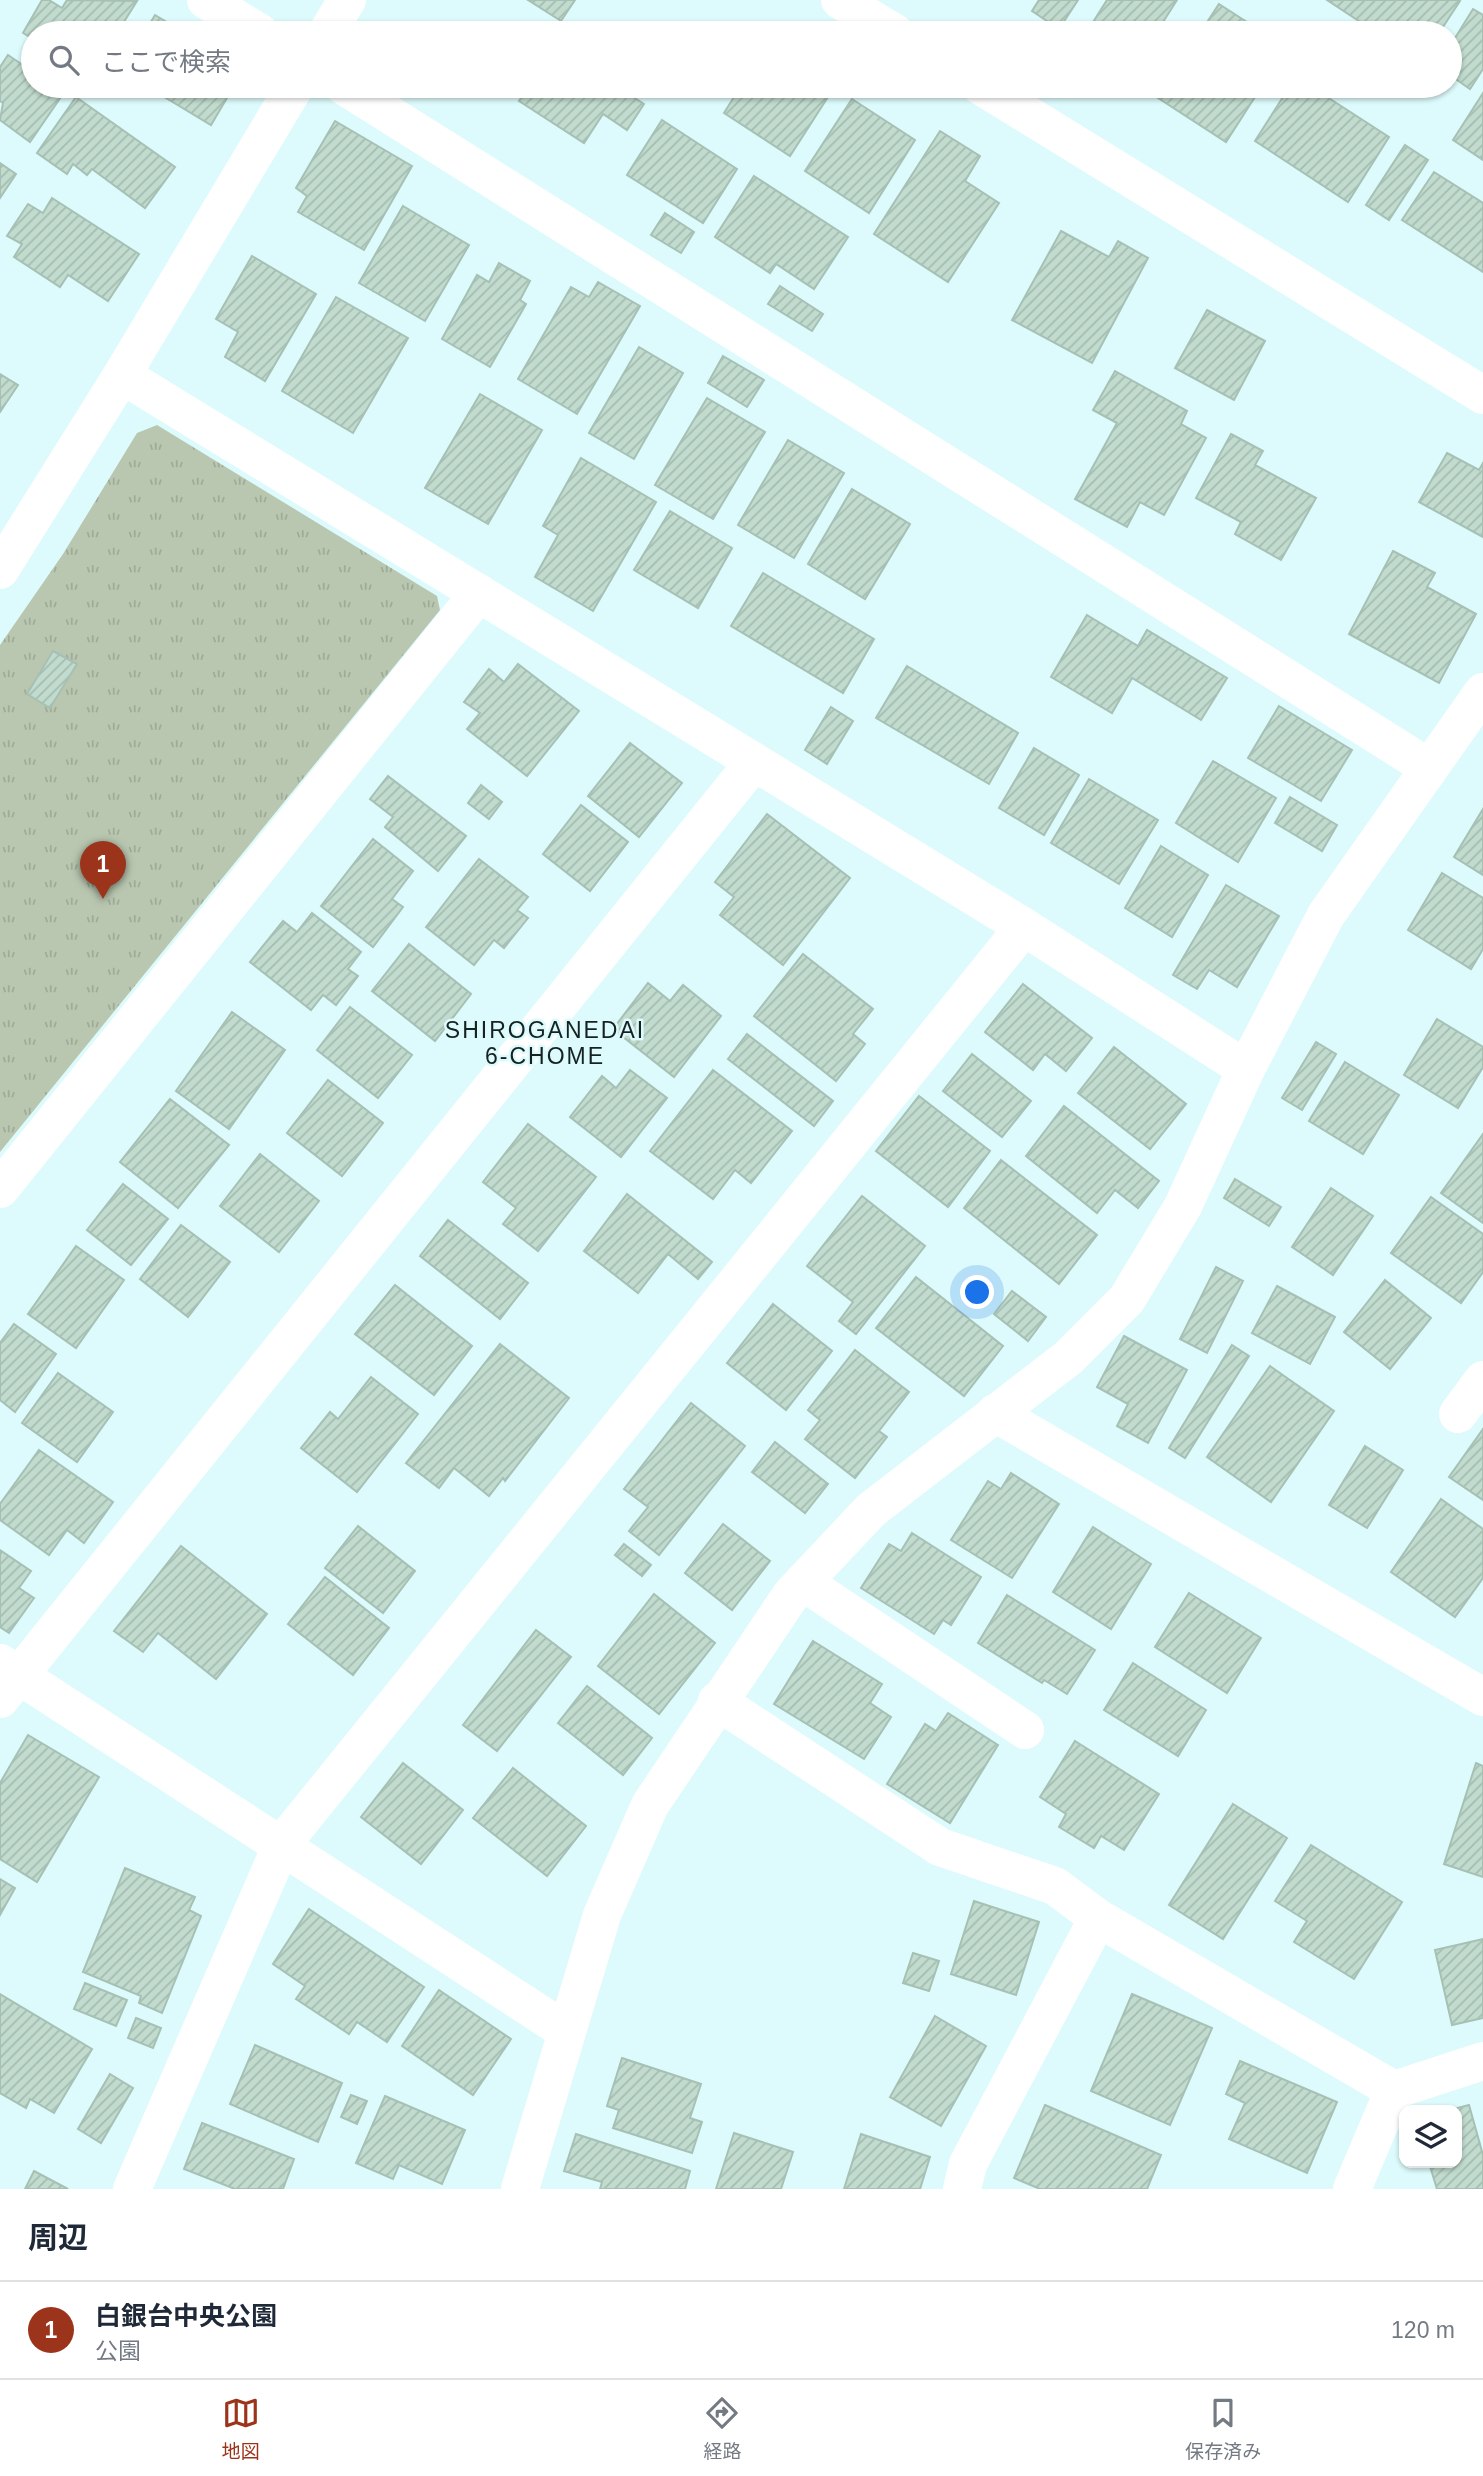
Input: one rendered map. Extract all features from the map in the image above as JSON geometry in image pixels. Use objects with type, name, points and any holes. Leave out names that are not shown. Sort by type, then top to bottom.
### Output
[{"type":"street","points":[[206,0],[240,21]]},
{"type":"street","points":[[334,21],[347,0]]},
{"type":"street","points":[[840,0],[875,21]]},
{"type":"street","points":[[0,570],[122,376],[288,98]]},
{"type":"street","points":[[363,98],[1428,767]]},
{"type":"street","points":[[1000,98],[1483,395]]},
{"type":"street","points":[[122,376],[1024,926],[1246,1069]]},
{"type":"street","points":[[0,1189],[479,593]]},
{"type":"street","points":[[520,2189],[601,1915],[650,1805],[717,1701],[803,1583],[871,1510],[1068,1358],[1127,1299],[1183,1206],[1246,1069],[1326,915],[1483,691]]},
{"type":"street","points":[[566,2031],[282,1844],[7,1679],[754,762]]},
{"type":"street","points":[[132,2189],[282,1844],[1024,926]]},
{"type":"street","points":[[1458,1414],[1483,1380]]},
{"type":"street","points":[[995,1413],[1483,1697]]},
{"type":"street","points":[[803,1583],[1025,1730]]},
{"type":"street","points":[[717,1701],[940,1847],[1055,1886],[1098,1918],[1394,2090],[1483,2061]]},
{"type":"street","points":[[962,2189],[968,2164],[1098,1918]]},
{"type":"street","points":[[1352,2189],[1394,2090]]},
{"type":"green space","points":[[157,425],[437,596],[440,610],[0,1152],[0,645],[63,554],[137,433]]},
{"type":"building","points":[[42,0],[49,0],[62,8],[67,0],[137,1],[124,21],[30,21]]},
{"type":"building","points":[[528,0],[575,0],[561,21]]},
{"type":"building","points":[[1039,0],[1078,0],[1064,21],[1047,21],[1032,11]]},
{"type":"building","points":[[1107,0],[1177,0],[1164,21],[1094,21]]},
{"type":"building","points":[[1327,0],[1460,1],[1447,21],[1359,21]]},
{"type":"building","points":[[1219,4],[1245,21],[1208,21]]},
{"type":"building","points":[[1473,9],[1483,15],[1483,69],[1470,89],[1462,83],[1462,27]]},
{"type":"building","points":[[155,15],[165,21],[151,21]]},
{"type":"building","points":[[8,55],[21,64],[21,98],[60,98],[30,142],[0,120],[3,103],[0,101],[0,67]]},
{"type":"building","points":[[1483,93],[1483,160],[1453,140]]},
{"type":"building","points":[[77,98],[175,167],[145,208],[92,169],[87,175],[73,164],[67,174],[37,153]]},
{"type":"building","points":[[166,98],[227,98],[211,125]]},
{"type":"building","points":[[521,98],[635,98],[644,104],[627,130],[603,114],[584,143],[519,101]]},
{"type":"building","points":[[733,98],[827,98],[790,156],[724,113]]},
{"type":"building","points":[[1158,98],[1254,98],[1226,142]]},
{"type":"building","points":[[1282,98],[1329,98],[1389,137],[1348,202],[1255,141]]},
{"type":"building","points":[[852,99],[915,140],[869,213],[805,171]]},
{"type":"building","points":[[662,120],[737,169],[703,223],[627,175]]},
{"type":"building","points":[[335,121],[412,166],[364,250],[298,212],[307,196],[296,188]]},
{"type":"building","points":[[940,131],[980,156],[965,181],[999,203],[948,282],[874,234]]},
{"type":"building","points":[[1405,145],[1428,160],[1389,220],[1366,205]]},
{"type":"building","points":[[0,163],[16,174],[0,198]]},
{"type":"building","points":[[1434,172],[1483,203],[1483,272],[1402,220]]},
{"type":"building","points":[[754,176],[848,237],[814,289],[776,264],[770,273],[715,237]]},
{"type":"building","points":[[52,198],[139,254],[108,301],[68,275],[60,287],[14,257],[22,244],[7,236],[28,204],[43,213]]},
{"type":"building","points":[[403,206],[469,245],[425,321],[359,283]]},
{"type":"building","points":[[665,213],[694,232],[681,253],[651,235]]},
{"type":"building","points":[[1061,231],[1109,257],[1118,241],[1148,258],[1092,363],[1012,320]]},
{"type":"building","points":[[252,256],[316,294],[265,381],[225,357],[238,332],[216,319]]},
{"type":"building","points":[[499,263],[530,281],[520,300],[526,304],[490,367],[442,339],[477,275],[489,282]]},
{"type":"building","points":[[598,282],[640,306],[577,414],[518,379],[571,287],[589,297]]},
{"type":"building","points":[[780,286],[823,314],[812,331],[768,304]]},
{"type":"building","points":[[336,297],[408,338],[353,433],[282,391]]},
{"type":"building","points":[[1207,310],[1265,341],[1234,400],[1175,368]]},
{"type":"building","points":[[639,347],[683,373],[634,459],[589,433]]},
{"type":"building","points":[[723,356],[764,380],[747,407],[708,383]]},
{"type":"building","points":[[1115,371],[1187,411],[1181,424],[1206,438],[1164,515],[1140,502],[1127,527],[1075,499],[1117,423],[1093,410]]},
{"type":"building","points":[[0,374],[18,385],[0,412]]},
{"type":"building","points":[[480,394],[542,430],[488,524],[425,488]]},
{"type":"building","points":[[707,398],[765,432],[713,519],[655,485]]},
{"type":"building","points":[[1231,434],[1263,451],[1255,465],[1316,498],[1281,560],[1235,534],[1241,522],[1196,498]]},
{"type":"building","points":[[788,440],[844,473],[794,558],[738,525]]},
{"type":"building","points":[[1447,453],[1479,470],[1483,463],[1483,537],[1419,502]]},
{"type":"building","points":[[581,458],[656,502],[593,611],[535,577],[558,535],[543,526]]},
{"type":"building","points":[[852,489],[910,524],[865,599],[808,564]]},
{"type":"building","points":[[670,511],[732,548],[698,608],[634,570]]},
{"type":"building","points":[[1393,551],[1435,573],[1427,587],[1476,614],[1439,683],[1349,634]]},
{"type":"building","points":[[763,573],[874,639],[843,693],[731,626]]},
{"type":"building","points":[[1087,615],[1138,646],[1147,630],[1227,678],[1201,720],[1132,678],[1112,713],[1051,677]]},
{"type":"building","points":[[53,651],[77,664],[50,708],[27,694]]},
{"type":"building","points":[[518,664],[579,711],[527,776],[467,729],[480,713],[464,702],[489,669],[504,682]]},
{"type":"building","points":[[907,666],[1018,733],[989,784],[876,718]]},
{"type":"building","points":[[1279,706],[1352,750],[1321,801],[1248,758]]},
{"type":"building","points":[[831,707],[853,721],[827,764],[805,750]]},
{"type":"building","points":[[630,743],[682,783],[639,837],[588,796]]},
{"type":"building","points":[[1034,748],[1079,775],[1044,835],[999,808]]},
{"type":"building","points":[[1213,761],[1276,798],[1238,862],[1176,823]]},
{"type":"building","points":[[388,776],[466,836],[438,871],[385,827],[393,817],[370,799]]},
{"type":"building","points":[[1089,779],[1158,820],[1119,884],[1051,843]]},
{"type":"building","points":[[481,785],[502,802],[489,819],[468,803]]},
{"type":"building","points":[[1290,797],[1337,825],[1322,851],[1275,823]]},
{"type":"building","points":[[581,805],[628,842],[590,891],[543,854]]},
{"type":"building","points":[[1483,809],[1483,875],[1454,857]]},
{"type":"building","points":[[767,814],[850,878],[783,965],[720,915],[734,897],[715,882]]},
{"type":"building","points":[[373,839],[413,871],[392,899],[403,907],[373,947],[321,906]]},
{"type":"building","points":[[1161,846],[1208,875],[1172,937],[1125,908]]},
{"type":"building","points":[[479,859],[528,897],[517,910],[528,918],[504,948],[494,940],[474,965],[426,927]]},
{"type":"building","points":[[1442,873],[1483,898],[1483,949],[1471,969],[1408,930]]},
{"type":"building","points":[[1226,885],[1279,916],[1237,987],[1209,970],[1197,989],[1173,975]]},
{"type":"building","points":[[312,913],[361,952],[348,969],[358,976],[336,1005],[323,995],[311,1010],[250,962],[283,921],[297,932]]},
{"type":"building","points":[[409,944],[471,994],[435,1041],[372,991]]},
{"type":"building","points":[[803,954],[873,1009],[853,1034],[865,1044],[836,1081],[754,1016]]},
{"type":"building","points":[[648,983],[670,1001],[683,985],[721,1016],[674,1077],[613,1029]]},
{"type":"building","points":[[1023,984],[1092,1038],[1066,1071],[1045,1054],[1033,1070],[985,1032]]},
{"type":"building","points":[[350,1007],[412,1055],[378,1098],[317,1050]]},
{"type":"building","points":[[232,1012],[285,1050],[229,1129],[176,1091]]},
{"type":"building","points":[[1437,1019],[1483,1047],[1483,1067],[1458,1108],[1404,1075]]},
{"type":"building","points":[[747,1034],[833,1101],[814,1126],[728,1059]]},
{"type":"building","points":[[1316,1042],[1336,1054],[1302,1110],[1282,1098]]},
{"type":"building","points":[[1114,1047],[1186,1104],[1150,1149],[1078,1093]]},
{"type":"building","points":[[972,1054],[1031,1101],[1002,1137],[943,1091]]},
{"type":"building","points":[[1345,1062],[1399,1095],[1363,1154],[1309,1121]]},
{"type":"building","points":[[630,1070],[667,1098],[621,1157],[570,1117],[602,1076],[616,1088]]},
{"type":"building","points":[[713,1070],[792,1131],[751,1183],[735,1170],[713,1199],[650,1151]]},
{"type":"building","points":[[328,1080],[383,1123],[342,1176],[287,1133]]},
{"type":"building","points":[[919,1096],[990,1151],[948,1207],[876,1151]]},
{"type":"building","points":[[170,1099],[229,1145],[178,1208],[120,1162]]},
{"type":"building","points":[[1064,1106],[1159,1181],[1138,1208],[1115,1190],[1097,1213],[1026,1156]]},
{"type":"building","points":[[528,1124],[596,1177],[538,1251],[503,1224],[516,1208],[483,1182]]},
{"type":"building","points":[[1483,1134],[1483,1223],[1441,1193]]},
{"type":"building","points":[[260,1154],[319,1201],[279,1252],[220,1206]]},
{"type":"building","points":[[1001,1160],[1097,1235],[1059,1284],[964,1208]]},
{"type":"building","points":[[1235,1179],[1281,1207],[1269,1226],[1224,1198]]},
{"type":"building","points":[[123,1184],[168,1219],[131,1265],[87,1230]]},
{"type":"building","points":[[1331,1188],[1373,1216],[1333,1275],[1292,1247]]},
{"type":"building","points":[[627,1194],[712,1262],[698,1279],[668,1254],[638,1293],[584,1251]]},
{"type":"building","points":[[862,1196],[925,1246],[856,1334],[839,1321],[853,1302],[807,1266]]},
{"type":"building","points":[[1431,1197],[1483,1234],[1483,1272],[1461,1303],[1391,1253]]},
{"type":"building","points":[[448,1220],[528,1283],[500,1319],[420,1256]]},
{"type":"building","points":[[181,1225],[230,1262],[188,1317],[140,1279]]},
{"type":"building","points":[[76,1246],[124,1280],[76,1348],[28,1314]]},
{"type":"building","points":[[1216,1267],[1243,1281],[1207,1353],[1180,1339]]},
{"type":"building","points":[[916,1277],[1003,1346],[964,1396],[876,1328]]},
{"type":"building","points":[[1385,1280],[1431,1318],[1390,1369],[1344,1332]]},
{"type":"building","points":[[395,1285],[472,1346],[434,1395],[355,1334]]},
{"type":"building","points":[[1277,1286],[1335,1317],[1310,1364],[1252,1333]]},
{"type":"building","points":[[1012,1291],[1046,1317],[1028,1341],[994,1314]]},
{"type":"building","points":[[773,1304],[832,1351],[786,1410],[727,1363]]},
{"type":"building","points":[[14,1324],[56,1354],[15,1412],[0,1400],[0,1343]]},
{"type":"building","points":[[1124,1336],[1187,1370],[1148,1443],[1117,1426],[1128,1404],[1097,1387]]},
{"type":"building","points":[[500,1344],[569,1398],[505,1481],[503,1478],[489,1496],[454,1468],[439,1488],[406,1463]]},
{"type":"building","points":[[1232,1345],[1249,1356],[1185,1458],[1169,1448]]},
{"type":"building","points":[[855,1350],[909,1392],[879,1431],[887,1437],[855,1478],[805,1439],[820,1420],[808,1410]]},
{"type":"building","points":[[1270,1366],[1334,1411],[1271,1502],[1207,1457]]},
{"type":"building","points":[[58,1373],[113,1412],[77,1462],[22,1423]]},
{"type":"building","points":[[371,1377],[418,1414],[357,1492],[301,1448],[330,1412],[338,1419]]},
{"type":"building","points":[[691,1403],[745,1446],[659,1555],[629,1531],[648,1507],[624,1489]]},
{"type":"building","points":[[1483,1429],[1483,1500],[1449,1477]]},
{"type":"building","points":[[775,1442],[828,1484],[805,1513],[752,1472]]},
{"type":"building","points":[[1365,1446],[1403,1470],[1367,1528],[1329,1505]]},
{"type":"building","points":[[39,1450],[113,1502],[84,1543],[67,1530],[49,1555],[0,1520],[0,1504]]},
{"type":"building","points":[[1011,1473],[1059,1504],[1012,1578],[951,1540],[988,1481],[1001,1489]]},
{"type":"building","points":[[1441,1499],[1483,1529],[1483,1578],[1455,1617],[1391,1572]]},
{"type":"building","points":[[723,1524],[770,1561],[732,1610],[685,1573]]},
{"type":"building","points":[[358,1526],[415,1571],[383,1613],[325,1568]]},
{"type":"building","points":[[1093,1527],[1151,1564],[1111,1629],[1053,1592]]},
{"type":"building","points":[[912,1533],[981,1577],[951,1625],[943,1620],[934,1634],[861,1588],[889,1544],[901,1551]]},
{"type":"building","points":[[624,1544],[651,1565],[642,1576],[615,1555]]},
{"type":"building","points":[[181,1546],[267,1614],[216,1679],[158,1633],[143,1652],[114,1631]]},
{"type":"building","points":[[0,1550],[31,1571],[19,1588],[34,1598],[9,1633],[0,1627]]},
{"type":"building","points":[[325,1577],[389,1628],[353,1675],[288,1624]]},
{"type":"building","points":[[1189,1593],[1261,1638],[1227,1693],[1155,1647]]},
{"type":"building","points":[[654,1594],[715,1643],[659,1714],[598,1666]]},
{"type":"building","points":[[1007,1595],[1095,1650],[1067,1694],[1044,1680],[1042,1683],[978,1643]]},
{"type":"building","points":[[536,1630],[571,1657],[497,1751],[463,1725]]},
{"type":"building","points":[[813,1641],[882,1684],[870,1703],[891,1717],[864,1759],[774,1704]]},
{"type":"building","points":[[1133,1663],[1206,1710],[1178,1756],[1104,1710]]},
{"type":"building","points":[[587,1686],[652,1738],[623,1775],[558,1723]]},
{"type":"building","points":[[948,1713],[998,1745],[950,1823],[887,1784],[925,1724],[936,1731]]},
{"type":"building","points":[[28,1735],[99,1777],[37,1882],[0,1859],[0,1783]]},
{"type":"building","points":[[1075,1741],[1159,1794],[1124,1850],[1101,1836],[1094,1848],[1059,1827],[1066,1814],[1040,1797]]},
{"type":"building","points":[[403,1763],[463,1810],[421,1864],[361,1817]]},
{"type":"building","points":[[1476,1763],[1483,1766],[1483,1877],[1444,1864]]},
{"type":"building","points":[[513,1768],[586,1826],[547,1876],[473,1818]]},
{"type":"building","points":[[1233,1804],[1287,1838],[1223,1939],[1169,1905]]},
{"type":"building","points":[[1311,1845],[1402,1902],[1354,1979],[1294,1942],[1307,1921],[1275,1901]]},
{"type":"building","points":[[125,1868],[195,1897],[189,1910],[201,1916],[162,2013],[139,2003],[141,1996],[83,1972]]},
{"type":"building","points":[[0,1879],[15,1888],[0,1915]]},
{"type":"building","points":[[974,1901],[1039,1922],[1016,1995],[951,1974]]},
{"type":"building","points":[[309,1909],[424,1987],[387,2042],[357,2022],[349,2034],[296,1999],[305,1986],[273,1964]]},
{"type":"building","points":[[1483,1939],[1483,2018],[1452,2025],[1435,1950]]},
{"type":"building","points":[[913,1953],[939,1961],[929,1991],[903,1983]]},
{"type":"building","points":[[85,1983],[127,2000],[116,2026],[74,2009]]},
{"type":"building","points":[[439,1990],[511,2039],[473,2095],[402,2046]]},
{"type":"building","points":[[0,1994],[92,2049],[54,2113],[30,2099],[26,2108],[0,2093]]},
{"type":"building","points":[[1132,1994],[1212,2028],[1170,2125],[1091,2091]]},
{"type":"building","points":[[935,2016],[986,2046],[941,2126],[890,2097]]},
{"type":"building","points":[[136,2018],[161,2028],[153,2048],[128,2038]]},
{"type":"building","points":[[255,2045],[342,2083],[318,2142],[230,2104]]},
{"type":"building","points":[[622,2058],[701,2084],[690,2118],[702,2122],[692,2153],[613,2128],[619,2110],[607,2106]]},
{"type":"building","points":[[1240,2061],[1337,2102],[1307,2173],[1229,2139],[1245,2103],[1226,2094]]},
{"type":"building","points":[[110,2074],[133,2088],[101,2143],[78,2129]]},
{"type":"building","points":[[351,2095],[367,2101],[357,2124],[341,2117]]},
{"type":"building","points":[[385,2096],[465,2130],[442,2184],[399,2165],[393,2179],[356,2163]]},
{"type":"building","points":[[1045,2105],[1161,2155],[1147,2189],[1040,2189],[1014,2178]]},
{"type":"building","points":[[1469,2105],[1483,2155],[1483,2189],[1437,2189],[1431,2168],[1462,2168],[1462,2107]]},
{"type":"building","points":[[202,2123],[294,2159],[283,2189],[235,2189],[184,2169]]},
{"type":"building","points":[[734,2133],[793,2152],[781,2189],[716,2189]]},
{"type":"building","points":[[576,2134],[690,2171],[685,2189],[600,2189],[602,2182],[564,2171]]},
{"type":"building","points":[[861,2134],[930,2157],[920,2189],[844,2189]]},
{"type":"building","points":[[34,2171],[68,2189],[25,2189]]},
{"type":"place","name":"白銀台中央公園","points":[[103,899]]},
{"type":"district","name":"SHIROGANEDAI 6-CHOME","points":[[545,1043]]}]
